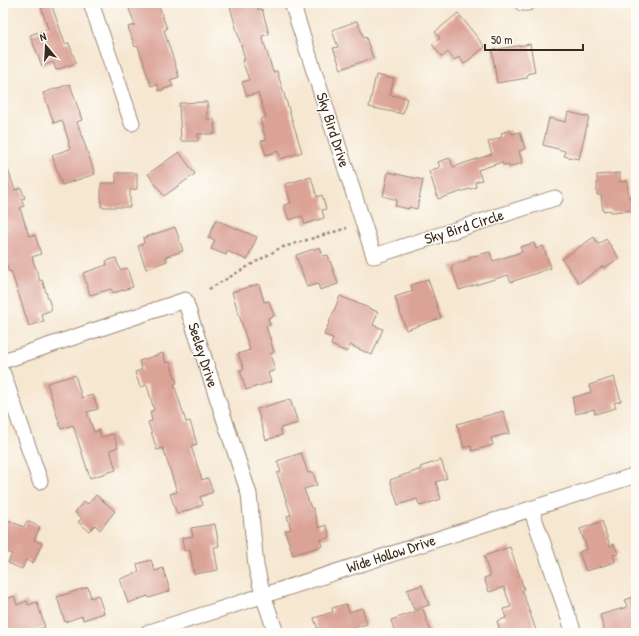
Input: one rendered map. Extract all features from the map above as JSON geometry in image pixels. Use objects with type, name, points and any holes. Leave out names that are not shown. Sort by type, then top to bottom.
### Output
[{"type":"street","points":[[91,3],[132,123]]},
{"type":"street","name":"Sky Bird Drive","points":[[292,3],[374,256]]},
{"type":"street","points":[[522,3],[528,3]]},
{"type":"street","name":"Sky Bird Circle","points":[[374,256],[555,198]]},
{"type":"street","name":"Seeley Drive","points":[[3,360],[185,300],[249,494],[256,566],[263,595]]},
{"type":"street","points":[[3,374],[40,482]]},
{"type":"street","name":"Wide Hollow Drive","points":[[147,633],[636,475]]},
{"type":"street","points":[[531,508],[574,633]]},
{"type":"street","points":[[263,595],[276,633]]},
{"type":"path","points":[[209,289],[280,248],[347,228]]},
{"type":"building","points":[[40,3],[51,3],[65,44],[69,43],[76,63],[56,70],[53,62],[42,66],[30,35],[48,29]]},
{"type":"building","points":[[127,3],[158,3],[167,29],[164,30],[179,77],[170,80],[173,86],[159,91],[157,84],[151,86],[138,46],[135,47],[128,27],[135,25]]},
{"type":"building","points":[[229,3],[256,3],[258,10],[262,9],[269,34],[262,36],[273,72],[277,71],[302,152],[281,159],[278,151],[266,155],[261,141],[266,140],[260,119],[266,117],[258,93],[247,96],[242,82],[249,80],[242,60],[245,59]]},
{"type":"building","points":[[458,13],[485,47],[464,64],[459,57],[454,60],[448,52],[442,57],[432,44],[440,38],[435,32]]},
{"type":"building","points":[[357,21],[364,38],[366,37],[373,58],[341,69],[333,48],[338,47],[332,30]]},
{"type":"building","points":[[530,44],[535,72],[527,74],[527,78],[497,83],[492,50]]},
{"type":"building","points":[[376,75],[394,79],[390,95],[407,98],[403,114],[369,107]]},
{"type":"building","points":[[70,84],[82,120],[77,122],[95,174],[62,185],[52,155],[70,149],[69,142],[62,120],[54,123],[43,93]]},
{"type":"building","points":[[207,102],[207,119],[214,119],[215,134],[198,134],[198,141],[181,141],[179,103]]},
{"type":"building","points":[[568,112],[589,117],[579,159],[564,156],[565,151],[543,145],[549,118],[566,122]]},
{"type":"building","points":[[510,130],[512,134],[520,132],[525,149],[519,151],[522,163],[509,167],[508,164],[503,165],[502,162],[478,170],[482,180],[475,182],[476,187],[438,199],[429,171],[440,167],[438,162],[450,158],[453,167],[492,154],[488,142],[502,137],[501,133]]},
{"type":"building","points":[[179,152],[195,174],[164,196],[148,174]]},
{"type":"building","points":[[3,161],[5,161],[15,190],[21,188],[25,198],[21,199],[24,206],[20,208],[29,236],[35,235],[41,254],[32,257],[40,281],[42,280],[52,310],[41,314],[44,321],[29,326],[11,271],[9,272],[3,254],[3,250],[7,248],[3,236],[3,230],[8,228],[3,215]]},
{"type":"building","points":[[388,172],[423,180],[417,209],[395,206],[397,200],[383,196]]},
{"type":"building","points":[[116,173],[137,173],[137,189],[130,190],[130,207],[101,207],[101,183],[116,183]]},
{"type":"building","points":[[620,173],[620,182],[627,181],[629,198],[636,198],[636,210],[611,212],[610,210],[603,211],[601,195],[597,195],[597,175]]},
{"type":"building","points":[[311,177],[317,197],[322,195],[326,209],[322,210],[324,218],[305,224],[302,216],[289,220],[284,205],[291,203],[285,184]]},
{"type":"building","points":[[216,220],[257,237],[247,260],[227,251],[226,255],[211,249],[215,240],[208,238]]},
{"type":"building","points":[[175,227],[183,251],[165,257],[167,261],[146,269],[138,246],[144,243],[143,238]]},
{"type":"building","points":[[594,237],[598,244],[606,239],[619,258],[604,268],[603,266],[579,283],[562,259]]},
{"type":"building","points":[[534,243],[536,249],[543,246],[551,268],[511,282],[508,275],[459,290],[451,266],[470,259],[469,257],[490,252],[493,261],[522,252],[520,247]]},
{"type":"building","points":[[320,247],[323,256],[328,255],[338,284],[320,290],[318,284],[307,287],[296,255]]},
{"type":"building","points":[[116,258],[120,270],[127,268],[133,287],[113,293],[111,289],[90,295],[83,273],[107,265],[106,261]]},
{"type":"building","points":[[428,279],[441,318],[406,330],[395,297],[413,291],[411,285]]},
{"type":"building","points":[[259,284],[264,302],[269,301],[274,316],[268,318],[270,325],[266,326],[274,352],[270,354],[275,370],[268,373],[271,382],[246,390],[240,370],[244,369],[238,354],[250,350],[232,292]]},
{"type":"building","points":[[340,296],[378,312],[373,325],[383,329],[372,355],[350,345],[347,352],[331,345],[333,338],[324,335]]},
{"type":"building","points":[[163,353],[166,363],[170,362],[177,383],[174,384],[186,422],[190,421],[197,444],[191,446],[202,480],[208,478],[213,492],[200,497],[203,505],[177,514],[170,494],[177,492],[163,448],[157,450],[148,422],[152,421],[150,412],[154,410],[147,385],[140,387],[135,372],[142,370],[139,361]]},
{"type":"building","points":[[75,375],[82,398],[93,395],[98,409],[87,412],[94,432],[99,430],[101,437],[113,434],[118,447],[110,450],[116,470],[90,478],[73,425],[61,429],[47,383]]},
{"type":"building","points":[[614,377],[621,401],[614,403],[616,408],[595,414],[594,409],[576,414],[572,398],[591,392],[589,385]]},
{"type":"building","points":[[290,399],[298,423],[280,428],[282,435],[266,440],[257,409]]},
{"type":"building","points":[[503,411],[510,433],[491,438],[493,445],[472,451],[471,446],[464,448],[457,424]]},
{"type":"building","points":[[301,453],[308,473],[313,472],[317,485],[304,489],[311,508],[313,508],[319,528],[326,525],[330,537],[320,540],[322,546],[293,555],[285,531],[291,529],[287,516],[291,515],[277,473],[281,472],[277,461]]},
{"type":"building","points":[[441,460],[447,478],[436,482],[441,499],[420,506],[417,499],[398,505],[390,480]]},
{"type":"building","points":[[96,495],[115,511],[100,530],[95,525],[89,531],[78,522],[82,518],[75,512],[84,501],[88,504]]},
{"type":"building","points":[[5,519],[24,527],[27,521],[40,527],[34,540],[42,543],[33,563],[26,560],[22,569],[8,563],[12,554],[3,550],[3,524]]},
{"type":"building","points":[[602,521],[610,546],[614,544],[618,554],[613,555],[615,562],[586,571],[579,552],[587,549],[580,529]]},
{"type":"building","points":[[215,524],[219,546],[214,547],[218,570],[194,574],[190,550],[184,551],[182,538],[193,536],[191,528]]},
{"type":"building","points":[[510,547],[524,589],[522,590],[537,633],[501,633],[497,621],[506,618],[503,609],[511,607],[504,587],[489,592],[484,578],[490,576],[484,556]]},
{"type":"building","points":[[151,560],[155,571],[163,568],[170,591],[149,598],[148,596],[128,603],[120,579],[139,572],[137,564]]},
{"type":"building","points":[[422,585],[429,605],[414,610],[407,590]]},
{"type":"building","points":[[88,587],[91,598],[98,595],[104,613],[83,620],[82,616],[65,622],[57,597]]},
{"type":"building","points":[[14,596],[17,605],[27,601],[28,605],[37,602],[45,627],[29,633],[7,633],[6,630],[3,631],[3,610],[6,609],[3,600]]},
{"type":"building","points":[[636,596],[636,633],[605,633],[600,615],[627,607],[625,600]]},
{"type":"building","points":[[346,604],[349,612],[362,608],[367,624],[350,629],[351,633],[319,633],[314,618],[333,612],[332,608]]},
{"type":"building","points":[[423,609],[431,633],[395,633],[391,620]]}]
